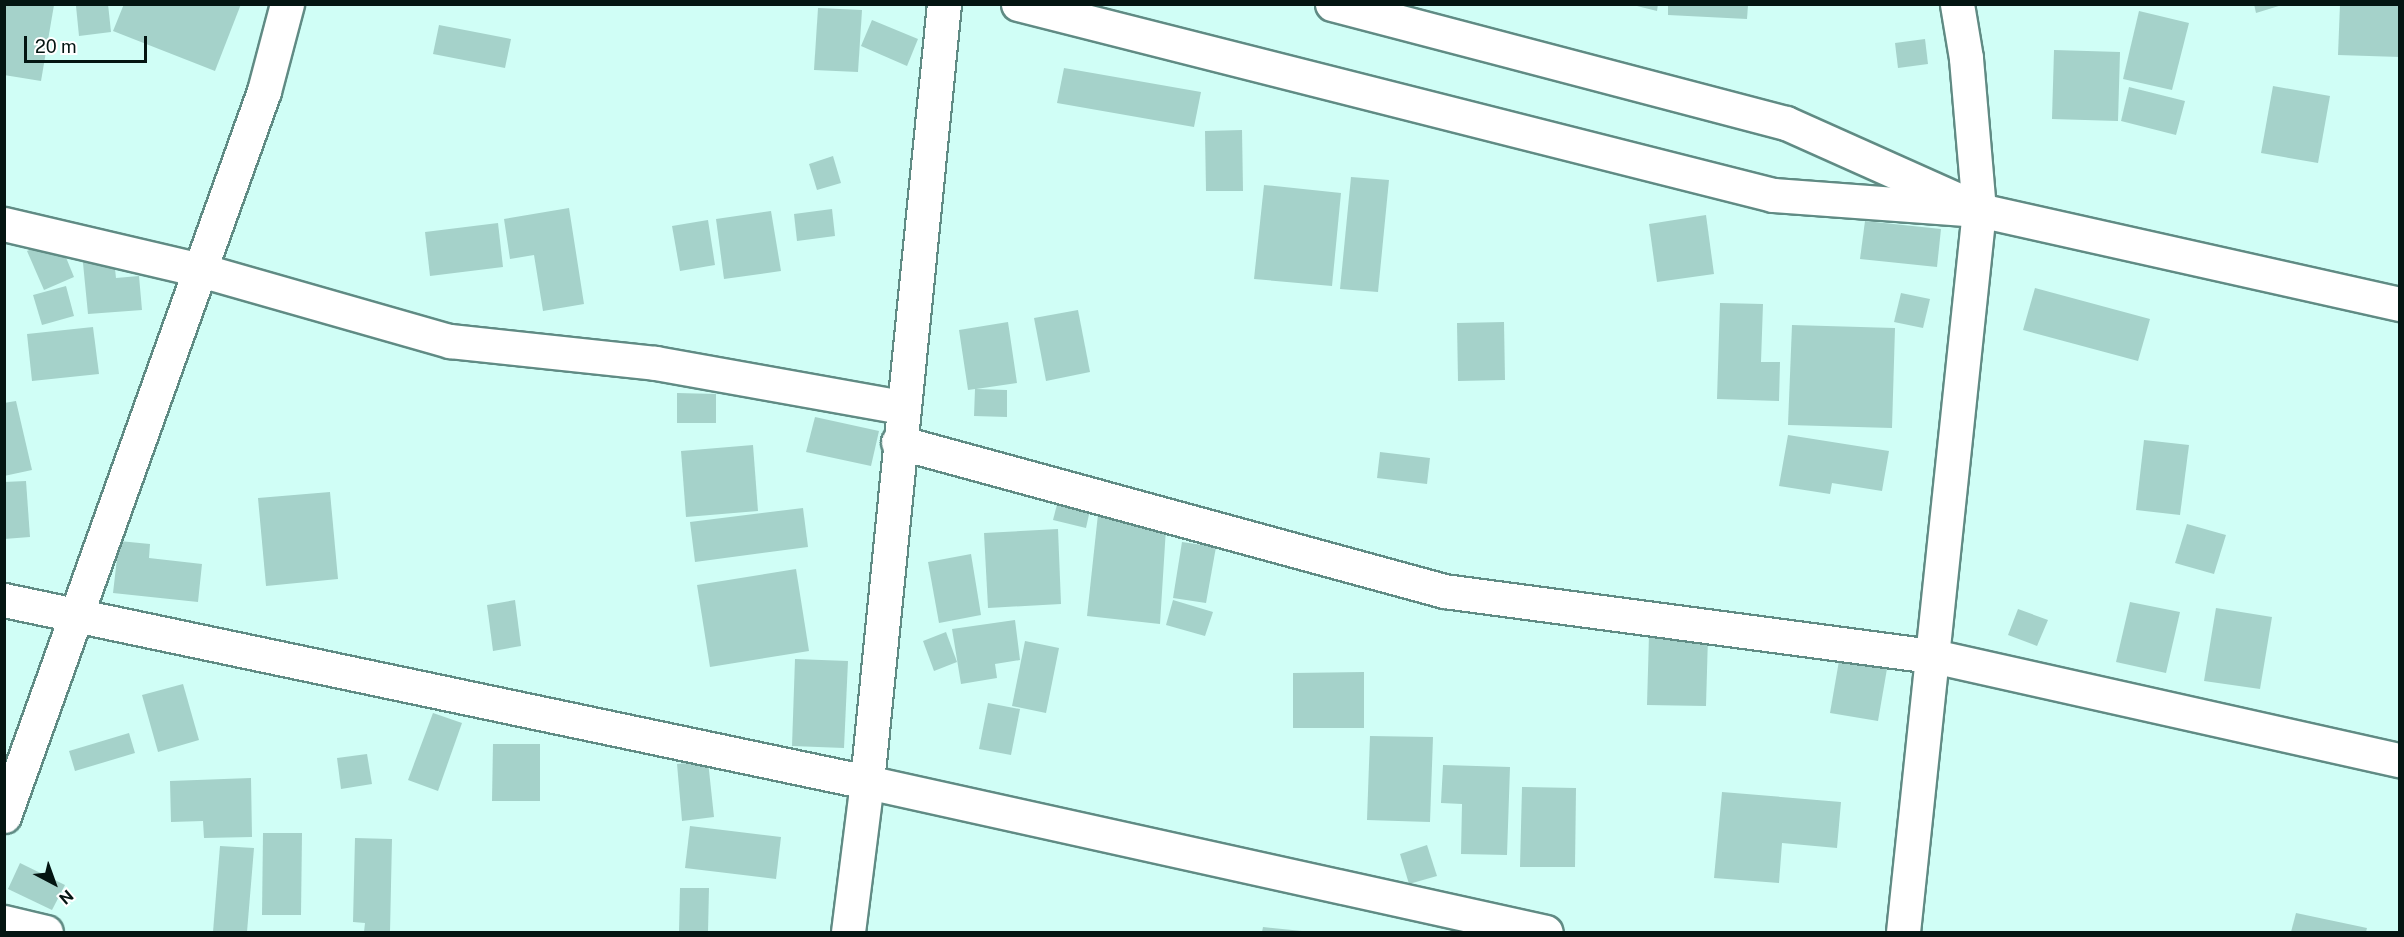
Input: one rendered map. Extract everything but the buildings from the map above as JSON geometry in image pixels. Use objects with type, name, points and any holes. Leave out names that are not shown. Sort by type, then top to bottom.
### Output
[{"type":"street","points":[[4,816],[264,91],[287,4]]},
{"type":"street","points":[[848,933],[867,782],[898,442],[944,4]]},
{"type":"street","points":[[1018,4],[1773,195],[1979,210],[2400,304]]},
{"type":"street","points":[[1332,4],[1786,123],[1979,210]]},
{"type":"street","points":[[1903,933],[1979,210],[1966,58],[1957,4]]},
{"type":"street","points":[[4,224],[200,270],[450,341],[655,363],[902,407]]},
{"type":"street","points":[[898,442],[1444,591],[1933,656],[2400,760]]},
{"type":"street","points":[[4,600],[867,782],[1546,933]]},
{"type":"street","points":[[4,922],[46,933]]}]
